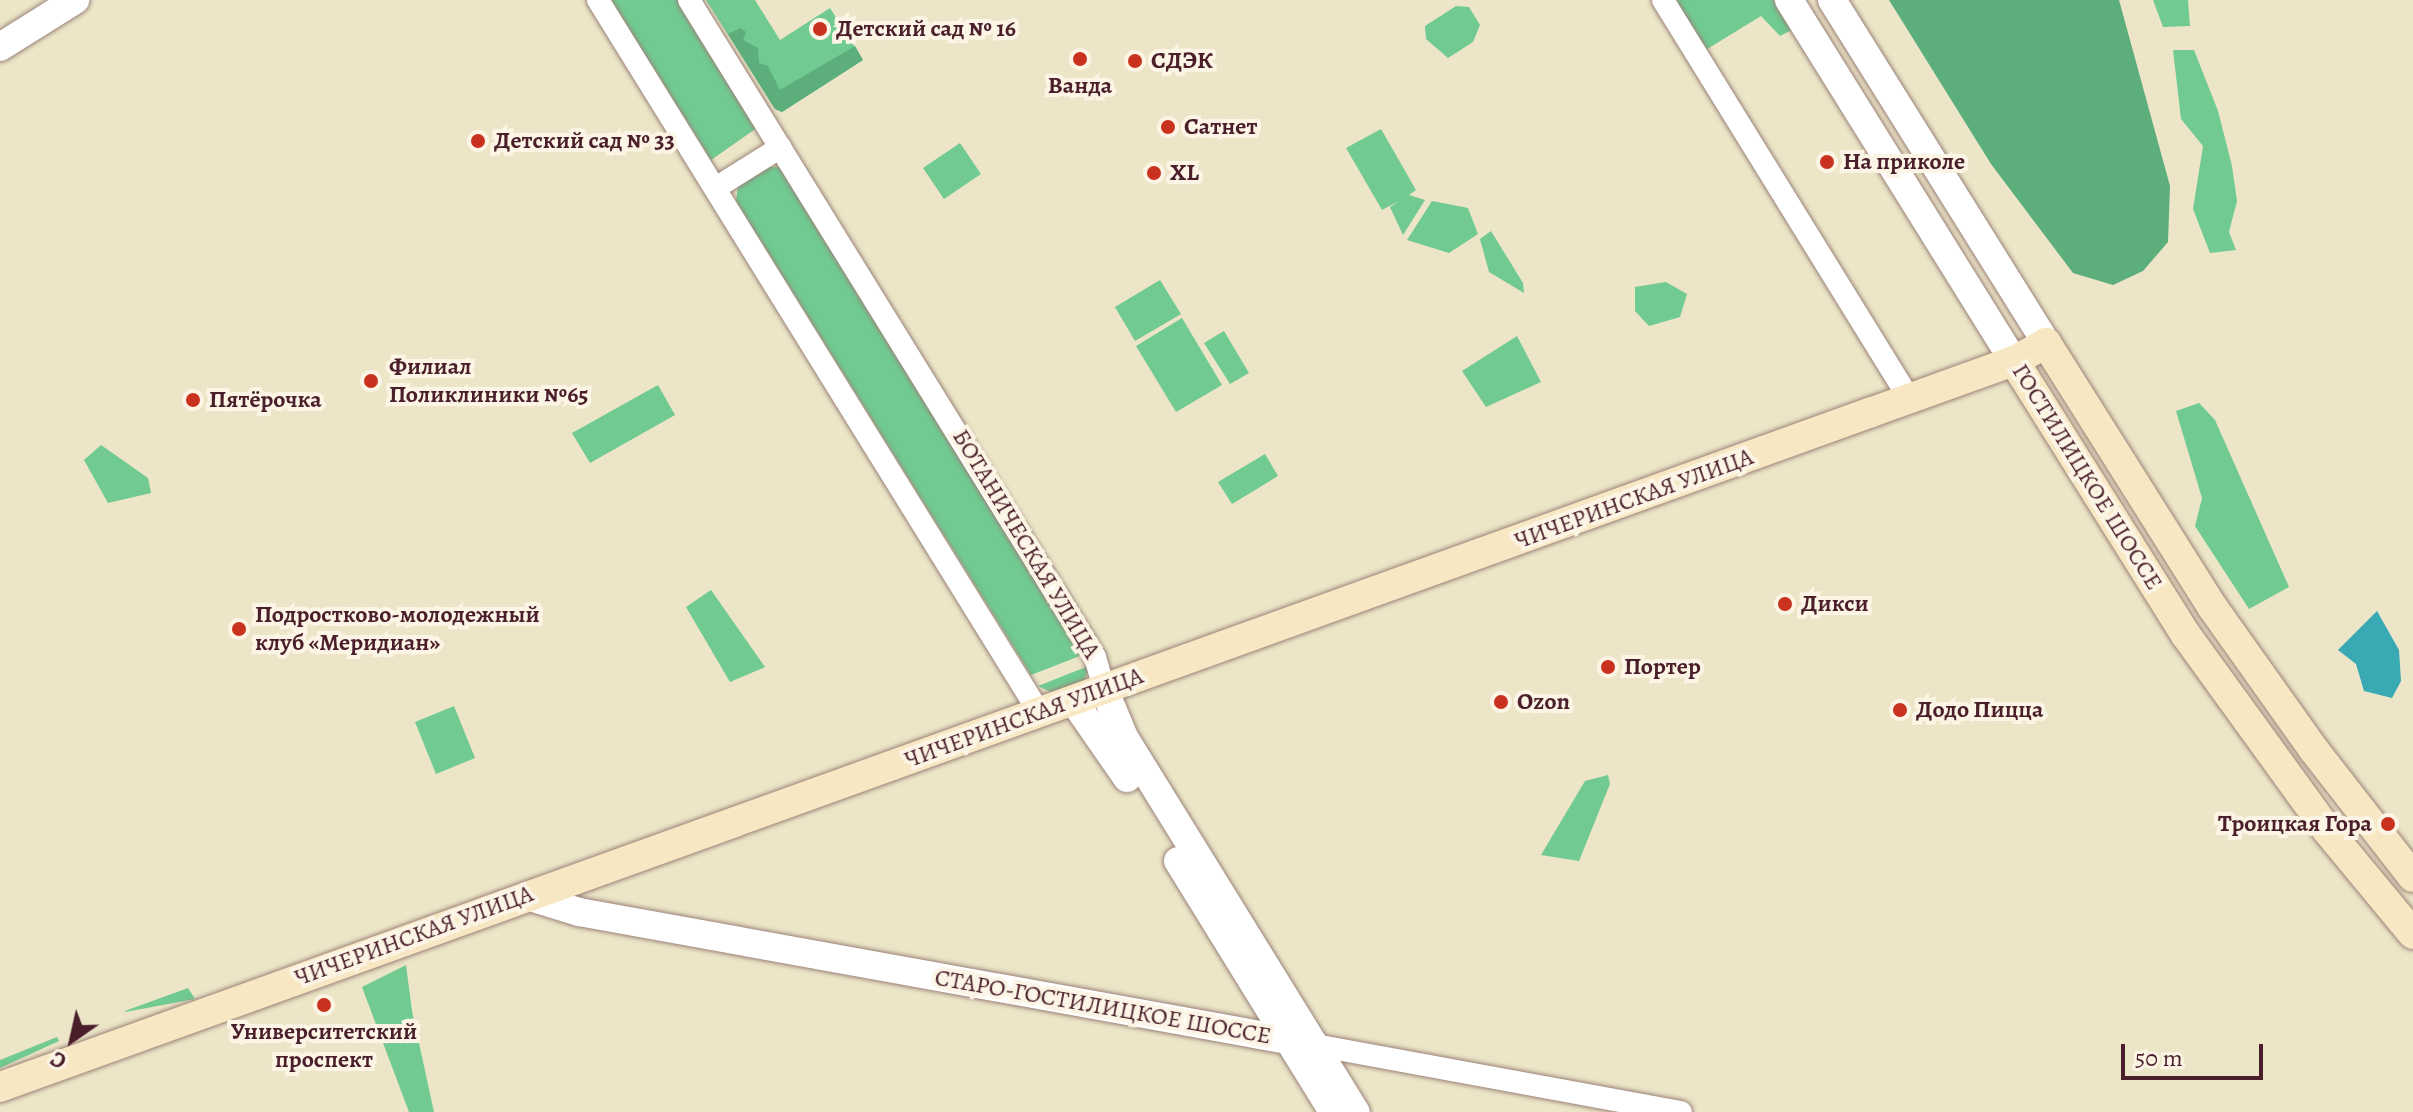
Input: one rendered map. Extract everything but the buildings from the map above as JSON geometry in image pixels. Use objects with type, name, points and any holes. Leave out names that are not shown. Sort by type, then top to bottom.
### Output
[{"type":"main road","name":"ЧИЧЕРИНСКАЯ УЛИЦА","points":[[0,1087],[2014,361],[2046,343]]},
{"type":"main road","name":"ГОСТИЛИЦКОЕ ШОССЕ","points":[[2046,343],[2213,608],[2314,750],[2413,877]]},
{"type":"main road","name":"ГОСТИЛИЦКОЕ ШОССЕ","points":[[2014,361],[2186,635],[2327,830],[2409,922]]},
{"type":"street","points":[[0,47],[75,0]]},
{"type":"street","points":[[598,0],[717,187],[1039,712]]},
{"type":"street","name":"БОТАНИЧЕСКАЯ УЛИЦА","points":[[689,0],[1095,657],[1104,689],[1124,737],[1302,1044],[1333,1112]]},
{"type":"street","points":[[1663,0],[1909,399]]},
{"type":"street","name":"ГОСТИЛИЦКОЕ ШОССЕ","points":[[1789,0],[2014,361]]},
{"type":"street","name":"ГОСТИЛИЦКОЕ ШОССЕ","points":[[1832,0],[2046,343]]},
{"type":"street","points":[[717,187],[781,147]]},
{"type":"street","name":"БОТАНИЧЕСКАЯ УЛИЦА","points":[[1073,700],[1302,1044],[1356,1112]]},
{"type":"street","name":"СТАРО-ГОСТИЛИЦКОЕ ШОССЕ","points":[[527,896],[579,912],[1681,1112]]},
{"type":"green space","points":[[611,0],[679,0],[758,126],[711,160]]},
{"type":"green space","points":[[706,0],[755,0],[780,40],[830,8],[863,60],[782,112],[775,109]]},
{"type":"green space","points":[[1673,0],[1773,0],[1792,30],[1780,36],[1761,16],[1704,51]]},
{"type":"green space","points":[[1889,0],[2119,0],[2170,186],[2168,242],[2143,271],[2113,285],[2073,273],[1991,164]]},
{"type":"green space","points":[[2153,0],[2188,0],[2190,26],[2163,27]]},
{"type":"green space","points":[[1456,6],[1469,7],[1480,25],[1473,42],[1448,58],[1426,39],[1425,26]]},
{"type":"green space","points":[[740,28],[746,32],[743,40],[758,48],[759,63],[768,66],[780,90],[855,46],[863,60],[782,112],[775,109],[728,34]]},
{"type":"green space","points":[[2173,50],[2194,50],[2218,111],[2237,201],[2229,232],[2236,250],[2210,253],[2193,209],[2203,146],[2181,119]]},
{"type":"green space","points":[[1381,129],[1416,190],[1409,195],[1425,200],[1403,235],[1390,207],[1399,201],[1382,210],[1346,148]]},
{"type":"green space","points":[[960,143],[981,174],[944,199],[923,168]]},
{"type":"green space","points":[[769,167],[780,167],[1085,654],[1031,675],[736,201],[738,185]]},
{"type":"green space","points":[[1432,201],[1468,208],[1478,234],[1449,253],[1407,240]]},
{"type":"green space","points":[[1491,231],[1523,283],[1524,293],[1489,272],[1480,239]]},
{"type":"green space","points":[[1160,280],[1181,314],[1135,341],[1115,307]]},
{"type":"green space","points":[[1666,282],[1687,294],[1680,317],[1649,326],[1635,311],[1635,287]]},
{"type":"green space","points":[[1182,318],[1222,385],[1176,412],[1136,346]]},
{"type":"green space","points":[[1224,331],[1249,373],[1230,384],[1204,343]]},
{"type":"green space","points":[[1517,336],[1541,382],[1486,407],[1462,371]]},
{"type":"green space","points":[[658,385],[675,415],[590,463],[572,433]]},
{"type":"green space","points":[[2199,403],[2215,420],[2289,587],[2249,609],[2195,526],[2202,498],[2176,411]]},
{"type":"green space","points":[[101,445],[148,478],[151,493],[108,503],[84,460]]},
{"type":"green space","points":[[1265,454],[1278,476],[1232,504],[1218,482]]},
{"type":"green space","points":[[711,590],[765,667],[730,682],[686,607]]},
{"type":"green space","points":[[1091,665],[1084,680],[1051,692],[1038,686]]},
{"type":"green space","points":[[454,706],[475,758],[436,774],[415,722]]},
{"type":"green space","points":[[1608,775],[1610,784],[1579,861],[1541,855],[1585,781]]},
{"type":"green space","points":[[406,965],[412,1011],[434,1112],[409,1112],[362,987]]},
{"type":"green space","points":[[188,988],[195,999],[125,1012],[125,1011]]},
{"type":"green space","points":[[57,1037],[59,1041],[0,1068],[0,1060]]},
{"type":"water","points":[[2377,611],[2399,650],[2401,681],[2392,698],[2364,691],[2356,664],[2338,650]]},
{"type":"place","name":"Детский сад № 16","points":[[820,29]]},
{"type":"place","name":"Ванда","points":[[1080,59]]},
{"type":"place","name":"СДЭК","points":[[1135,61]]},
{"type":"place","name":"Сатнет","points":[[1168,127]]},
{"type":"place","name":"Детский сад № 33","points":[[478,141]]},
{"type":"place","name":"На приколе","points":[[1827,162]]},
{"type":"place","name":"XL","points":[[1154,173]]},
{"type":"place","name":"Филиал Поликлиники №65","points":[[371,381]]},
{"type":"place","name":"Пятёрочка","points":[[193,400]]},
{"type":"place","name":"Дикси","points":[[1785,604]]},
{"type":"place","name":"Подростково-молодежный клуб «Меридиан»","points":[[239,629]]},
{"type":"place","name":"Портер","points":[[1608,667]]},
{"type":"place","name":"Ozon","points":[[1501,702]]},
{"type":"place","name":"Додо Пицца","points":[[1900,710]]},
{"type":"place","name":"Троицкая Гора","points":[[2388,824]]},
{"type":"place","name":"Университетский проспект","points":[[324,1005]]}]
